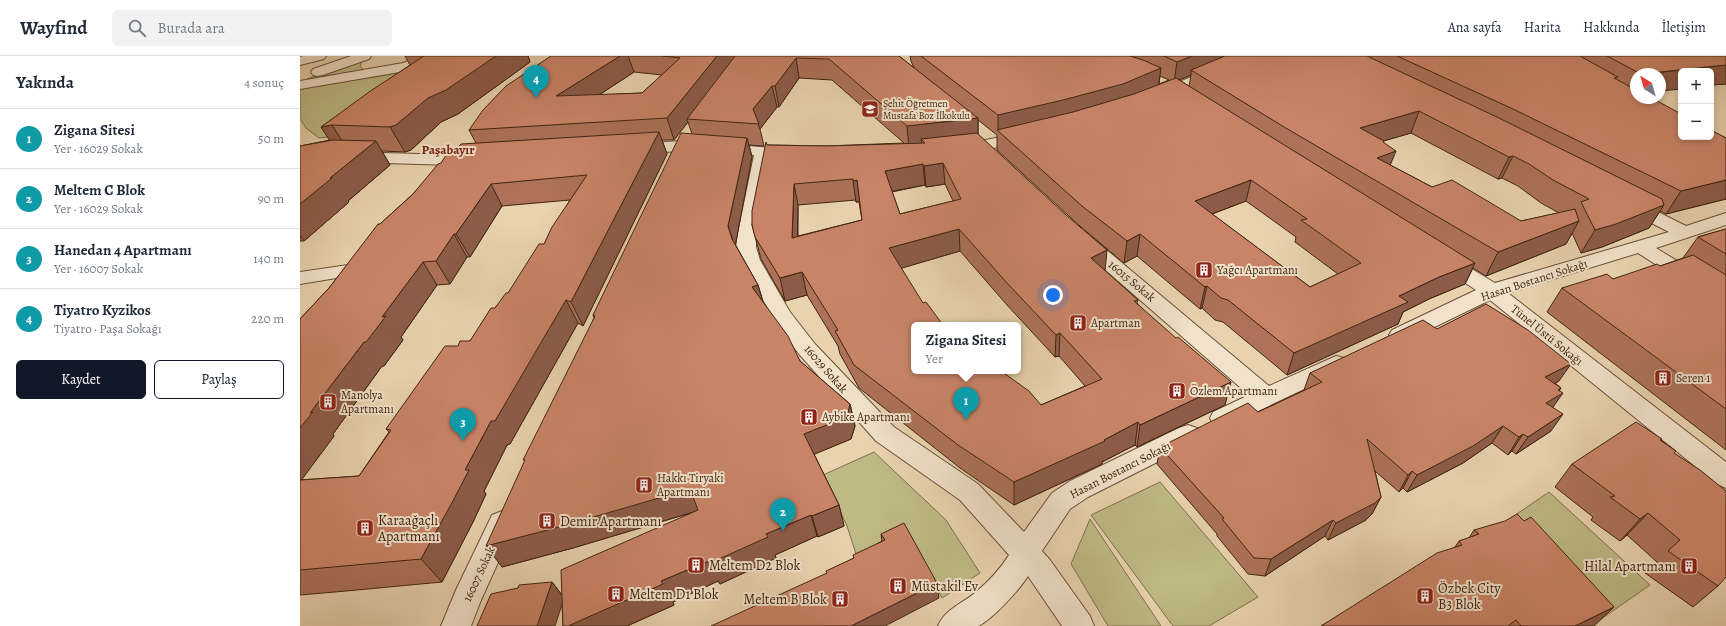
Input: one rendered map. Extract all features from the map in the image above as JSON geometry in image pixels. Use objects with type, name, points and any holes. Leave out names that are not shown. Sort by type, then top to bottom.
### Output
[{"type":"street","points":[[300,61],[320,56]]},
{"type":"street","points":[[300,78],[364,56]]},
{"type":"street","points":[[376,56],[373,61],[374,67],[406,67]]},
{"type":"street","points":[[300,85],[406,67],[436,56]]},
{"type":"street","points":[[1147,101],[1165,85],[1253,56]]},
{"type":"street","points":[[1165,85],[1193,102]]},
{"type":"street","points":[[948,152],[989,147],[1037,134]]},
{"type":"street","points":[[618,150],[685,140],[763,152],[810,153]]},
{"type":"street","points":[[670,167],[685,140]]},
{"type":"street","name":"16029 Sokak","points":[[763,152],[747,233],[746,246],[750,260],[782,316],[827,372],[885,434],[969,492],[1027,553],[1053,586],[1079,626]]},
{"type":"street","points":[[300,168],[326,160],[348,157],[455,160],[486,158]]},
{"type":"street","points":[[1615,197],[1685,233]]},
{"type":"street","name":"Hasan Bostancı Sokağı","points":[[1383,342],[1492,292],[1726,219]]},
{"type":"street","name":"16015 Sokak","points":[[1073,232],[1267,397]]},
{"type":"street","points":[[1640,247],[1726,300]]},
{"type":"street","name":"Tünel Üstü Sokağı","points":[[1425,250],[1492,292],[1726,477]]},
{"type":"street","points":[[300,278],[348,271]]},
{"type":"street","name":"Hasan Bostancı Sokağı","points":[[953,626],[986,602],[1015,571],[1050,514],[1061,501],[1079,489],[1354,356]]},
{"type":"street","name":"16007 Sokak","points":[[456,626],[466,600],[510,506]]},
{"type":"shaded area","points":[[362,60],[360,66],[364,70],[307,79]]},
{"type":"shaded area","points":[[409,71],[328,137],[319,138],[306,128],[300,119],[300,89]]},
{"type":"shaded area","points":[[874,452],[946,520],[980,573],[942,598],[907,534],[858,560],[847,526],[823,475]]},
{"type":"shaded area","points":[[1160,482],[1258,597],[1209,626],[1173,626],[1091,515]]},
{"type":"shaded area","points":[[1549,492],[1650,585],[1594,624],[1505,522]]},
{"type":"shaded area","points":[[1090,519],[1161,626],[1108,626],[1071,564]]},
{"type":"building","points":[[424,56],[496,56],[446,90],[428,98],[396,125],[390,127],[332,125],[321,127],[369,92]]},
{"type":"building","points":[[551,56],[620,56],[556,96],[642,93],[680,58],[663,56],[717,56],[667,118],[469,130],[483,110],[506,86]]},
{"type":"building","points":[[735,56],[899,56],[978,118],[907,126],[829,59],[796,58],[775,86],[772,86],[753,109],[759,124],[687,119]]},
{"type":"building","points":[[921,56],[1130,56],[1161,68],[1123,84],[998,115]]},
{"type":"building","points":[[1164,56],[1192,56],[1177,62]]},
{"type":"building","points":[[1225,56],[1367,56],[1499,118],[1662,199],[1664,205],[1616,224],[1595,230],[1581,202],[1589,199],[1553,180],[1529,164],[1513,156],[1509,157],[1419,111],[1360,128],[1384,141],[1383,142],[1396,151],[1377,158],[1432,187],[1452,180],[1521,221],[1575,209],[1579,221],[1498,252],[1284,127],[1191,70]]},
{"type":"building","points":[[1397,56],[1580,56],[1618,77],[1614,78],[1630,87],[1630,104],[1663,104],[1678,112],[1678,140],[1714,140],[1714,132],[1726,138],[1726,180],[1681,191],[1513,109]]},
{"type":"building","points":[[1607,56],[1726,56],[1726,65],[1698,68],[1678,68],[1678,70],[1666,71],[1666,68],[1630,68]]},
{"type":"building","points":[[1176,78],[1475,263],[1439,277],[1399,296],[1408,302],[1294,353],[1228,300],[1221,298],[1207,286],[1205,287],[1140,234],[1127,241],[1082,206],[997,130],[1073,112],[1134,94]],"holes":[[[1251,180],[1307,219],[1301,220],[1361,263],[1310,287],[1195,201]]]},
{"type":"building","points":[[659,132],[571,302],[566,300],[495,421],[491,421],[465,470],[469,470],[421,559],[300,570],[300,480],[359,476],[391,430],[386,429],[445,346],[458,346],[460,341],[470,341],[491,308],[495,308],[506,293],[508,293],[539,244],[544,244],[552,227],[587,175],[491,184],[436,261],[423,262],[382,317],[386,316],[366,342],[364,342],[300,428],[300,319],[329,288],[378,224],[380,224],[413,194],[438,164],[441,163],[448,152],[457,149],[461,144]]},
{"type":"building","points":[[681,133],[747,138],[728,226],[732,239],[758,285],[752,287],[788,336],[800,361],[850,404],[847,417],[804,434],[839,505],[766,534],[768,537],[710,563],[709,561],[661,581],[663,584],[568,626],[563,626],[561,570],[698,510],[690,489],[559,527],[486,546],[525,460],[523,460],[595,316],[593,315]]},
{"type":"building","points":[[977,133],[1066,215],[1107,250],[1091,258],[1138,300],[1134,301],[1176,338],[1178,337],[1231,382],[1140,425],[1138,422],[1104,440],[1105,441],[1014,482],[958,445],[854,365],[835,331],[838,330],[802,272],[780,278],[755,237],[752,225],[752,211],[766,142],[767,145],[826,146],[925,143],[921,139]],"holes":[[[943,163],[961,199],[900,214],[885,171],[923,164],[924,166]],[[853,179],[853,181],[857,180],[862,220],[792,238],[794,184]],[[959,229],[1056,335],[1060,333],[1102,379],[1041,405],[1029,391],[1005,374],[911,374],[911,322],[941,322],[926,302],[923,303],[889,248]]]},
{"type":"building","points":[[333,140],[376,141],[300,204],[300,146]]},
{"type":"building","points":[[1726,229],[1726,254],[1698,237]]},
{"type":"building","points":[[1693,255],[1726,275],[1726,409],[1562,288],[1607,274],[1613,279],[1657,264],[1660,266]]},
{"type":"building","points":[[1486,304],[1528,330],[1571,364],[1545,377],[1561,388],[1558,390],[1563,393],[1546,403],[1563,414],[1528,437],[1523,434],[1519,437],[1503,426],[1473,446],[1417,475],[1412,471],[1408,475],[1367,439],[1381,497],[1375,503],[1336,523],[1333,520],[1271,559],[1254,558],[1222,519],[1224,518],[1160,447],[1248,403],[1258,412],[1322,382],[1310,373],[1423,320],[1437,329]]},
{"type":"building","points":[[1636,422],[1662,439],[1660,440],[1676,451],[1674,453],[1700,470],[1726,491],[1726,577],[1718,586],[1668,551],[1680,540],[1648,513],[1640,519],[1610,497],[1615,496],[1572,464]]},
{"type":"building","points":[[1517,514],[1524,521],[1531,517],[1614,607],[1575,626],[1521,626],[1516,620],[1508,626],[1321,626],[1437,553],[1462,545],[1459,541],[1479,534],[1474,530],[1505,521]]},
{"type":"building","points":[[904,523],[937,583],[851,626],[711,626],[827,573],[826,571],[854,558],[853,555],[885,540],[881,534]]},
{"type":"building","points":[[552,582],[537,626],[477,626],[491,594],[518,588],[519,585]]},
{"type":"place","name":"Tiyatro Kyzikos","points":[[536,98]]},
{"type":"place","name":"Şehit Öğretmen Mustafa Boz İlkokulu","points":[[870,109]]},
{"type":"place","name":"Yağcı Apartmanı","points":[[1204,270]]},
{"type":"place","name":"Apartman","points":[[1078,323]]},
{"type":"place","name":"Seren 1","points":[[1663,378]]},
{"type":"place","name":"Özlem Apartmanı","points":[[1177,391]]},
{"type":"place","name":"Manolya Apartmanı","points":[[328,402]]},
{"type":"place","name":"Aybike Apartmanı","points":[[809,417]]},
{"type":"place","name":"Zigana Sitesi","points":[[966,420]]},
{"type":"place","name":"Hanedan 4 Apartmanı","points":[[463,441]]},
{"type":"place","name":"Hakkı Tiryaki Apartmanı","points":[[644,485]]},
{"type":"place","name":"Demir Apartmanı","points":[[547,521]]},
{"type":"place","name":"Karaağaçlı Apartmanı","points":[[365,528]]},
{"type":"place","name":"Meltem C Blok","points":[[783,531]]},
{"type":"place","name":"Meltem D2 Blok","points":[[696,565]]},
{"type":"place","name":"Hilal Apartmanı","points":[[1689,566]]},
{"type":"place","name":"Müstakil Ev","points":[[898,586]]},
{"type":"place","name":"Meltem D1 Blok","points":[[616,594]]},
{"type":"place","name":"Özbek City B3 Blok","points":[[1425,596]]},
{"type":"place","name":"Meltem B Blok","points":[[840,599]]},
{"type":"district","name":"Paşabayır","points":[[448,149]]}]
